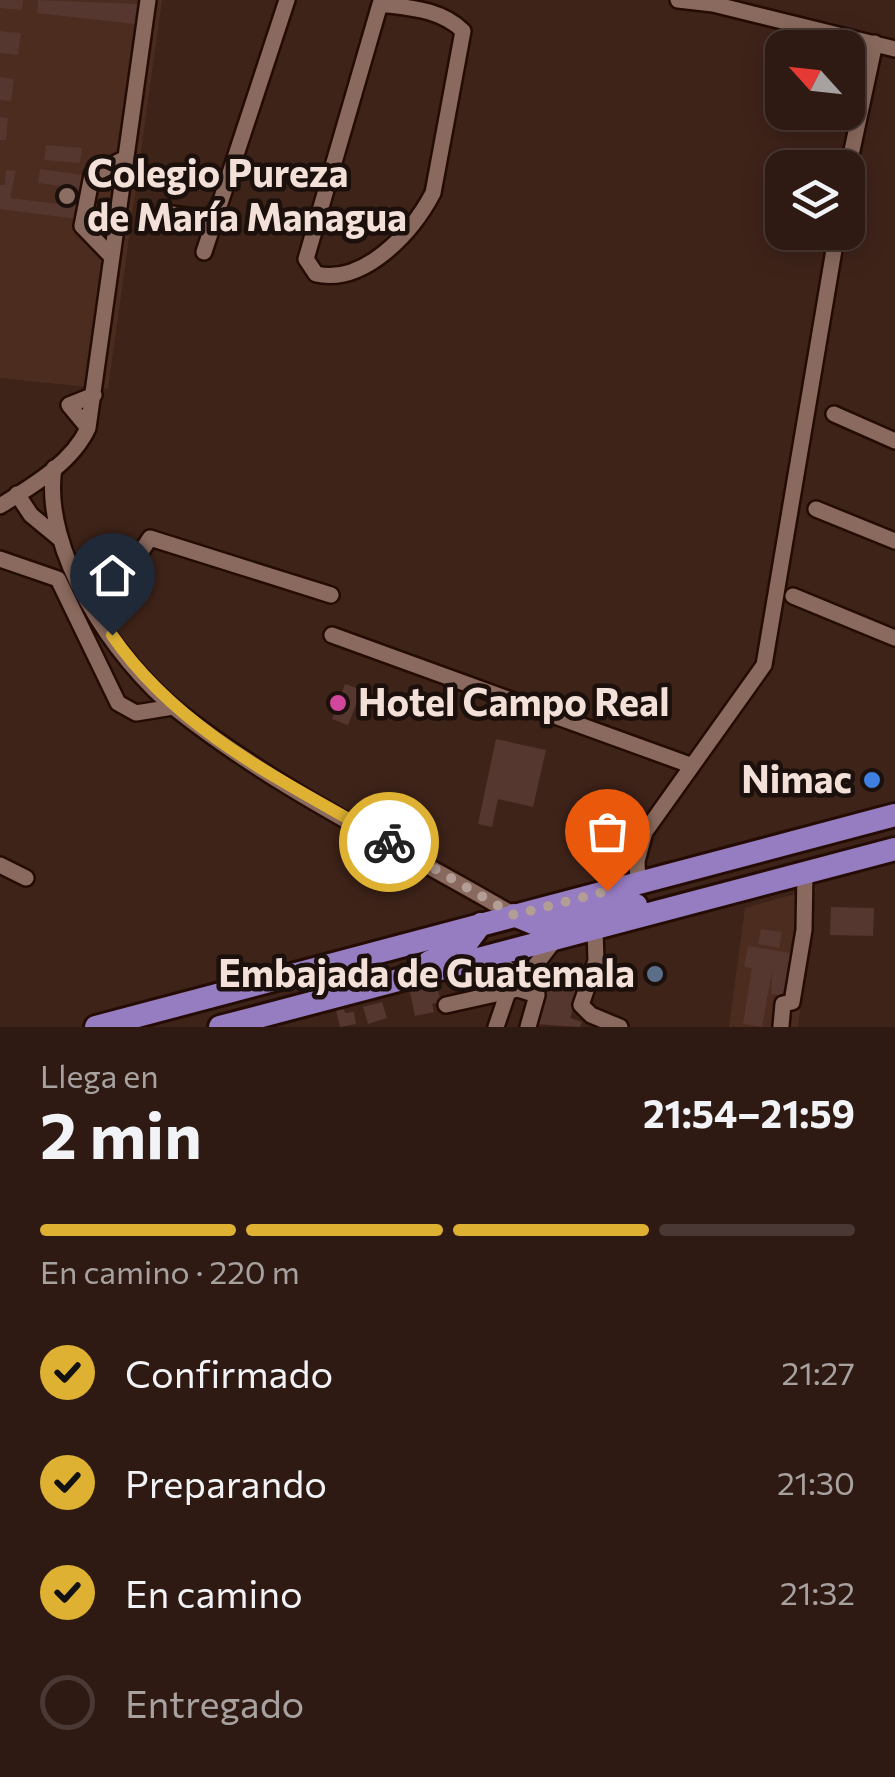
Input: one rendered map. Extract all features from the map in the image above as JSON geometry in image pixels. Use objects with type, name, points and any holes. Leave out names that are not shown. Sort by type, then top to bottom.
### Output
[{"type":"highway","points":[[96,1027],[142,1022],[190,1004],[480,924],[895,815]]},
{"type":"highway","points":[[220,1027],[300,1014],[683,904],[895,849]]},
{"type":"highway","points":[[514,915],[538,926],[628,905],[683,904]]},
{"type":"highway","points":[[300,1014],[338,988],[449,956],[468,942],[480,924]]},
{"type":"highway","points":[[168,1027],[190,1004]]},
{"type":"street","points":[[0,506],[54,468],[81,443],[88,428],[148,0]]},
{"type":"street","points":[[204,252],[287,0]]},
{"type":"street","points":[[678,0],[895,48]]},
{"type":"street","points":[[380,4],[428,5],[463,31],[433,193],[397,239],[358,272],[342,278],[316,274],[306,259],[380,4]]},
{"type":"street","points":[[852,150],[876,43]]},
{"type":"street","points":[[112,256],[82,226],[92,175],[126,158]]},
{"type":"street","points":[[172,214],[214,220]]},
{"type":"street","points":[[638,882],[637,860],[645,832],[764,665],[834,250]]},
{"type":"street","points":[[834,414],[895,441]]},
{"type":"street","points":[[54,468],[51,512],[73,575],[99,616],[173,707],[244,760],[514,915]]},
{"type":"street","points":[[17,494],[31,515],[60,539]]},
{"type":"street","points":[[816,510],[895,541]]},
{"type":"street","points":[[99,616],[150,538],[331,595]]},
{"type":"street","points":[[0,559],[58,578],[118,703],[125,710],[157,713],[173,707]]},
{"type":"street","points":[[792,596],[895,638]]},
{"type":"street","points":[[332,635],[690,765]]},
{"type":"street","points":[[0,865],[26,878]]},
{"type":"street","points":[[780,1026],[783,1004],[792,1002],[806,872]]},
{"type":"street","points":[[480,924],[481,896]]},
{"type":"street","points":[[595,930],[596,961],[581,1005],[591,1015],[620,1027]]},
{"type":"street","points":[[528,1027],[537,995],[534,967],[554,941]]},
{"type":"street","points":[[495,958],[512,968],[509,991],[496,1027]]},
{"type":"street","points":[[446,1005],[523,989],[537,995]]},
{"type":"shaded area","name":"Colegio Pureza de María Managua","points":[[0,0],[162,0],[108,389],[0,378]]},
{"type":"shaded area","points":[[816,888],[798,1027],[729,1027],[745,908]]},
{"type":"building","points":[[0,0],[23,0],[22,10],[0,8]]},
{"type":"building","points":[[38,0],[137,4],[135,24],[37,13]]},
{"type":"building","points":[[0,31],[21,33],[18,55],[0,53]]},
{"type":"building","points":[[0,77],[14,79],[11,101],[0,100]]},
{"type":"building","points":[[0,117],[8,118],[6,140],[0,140]]},
{"type":"building","points":[[46,145],[82,148],[80,163],[44,160]]},
{"type":"building","points":[[40,169],[83,175],[77,219],[0,209],[0,185],[5,185],[6,170],[16,171],[10,198],[66,205],[69,187],[38,183]]},
{"type":"building","points":[[345,684],[362,690],[348,725],[332,719]]},
{"type":"building","points":[[496,739],[546,750],[533,807],[498,799],[492,827],[478,824]]},
{"type":"building","points":[[831,907],[874,908],[873,936],[830,935]]},
{"type":"building","points":[[761,929],[782,932],[779,948],[758,944]]},
{"type":"building","points":[[748,946],[797,954],[790,997],[771,994],[772,971],[762,1027],[743,1024],[752,968],[744,967]]},
{"type":"building","points":[[551,973],[585,973],[570,1018],[582,1022],[580,1027],[534,1024]]},
{"type":"building","points":[[437,986],[441,1002],[432,1004],[434,1012],[415,1016],[410,992]]},
{"type":"building","points":[[382,1002],[387,1018],[368,1024],[363,1007]]},
{"type":"building","points":[[344,1009],[345,1013],[354,1012],[356,1024],[340,1027],[336,1010]]},
{"type":"way so far","points":[[389,842],[514,915],[607,891]]},
{"type":"place","name":"Colegio Pureza de María Managua","points":[[67,196]]},
{"type":"place","name":"Hotel Campo Real","points":[[338,703]]},
{"type":"place","name":"Nimac","points":[[872,780]]},
{"type":"place","name":"Embajada de Guatemala","points":[[655,974]]},
{"type":"route","points":[[112,635],[173,707],[244,760],[389,842]]}]
